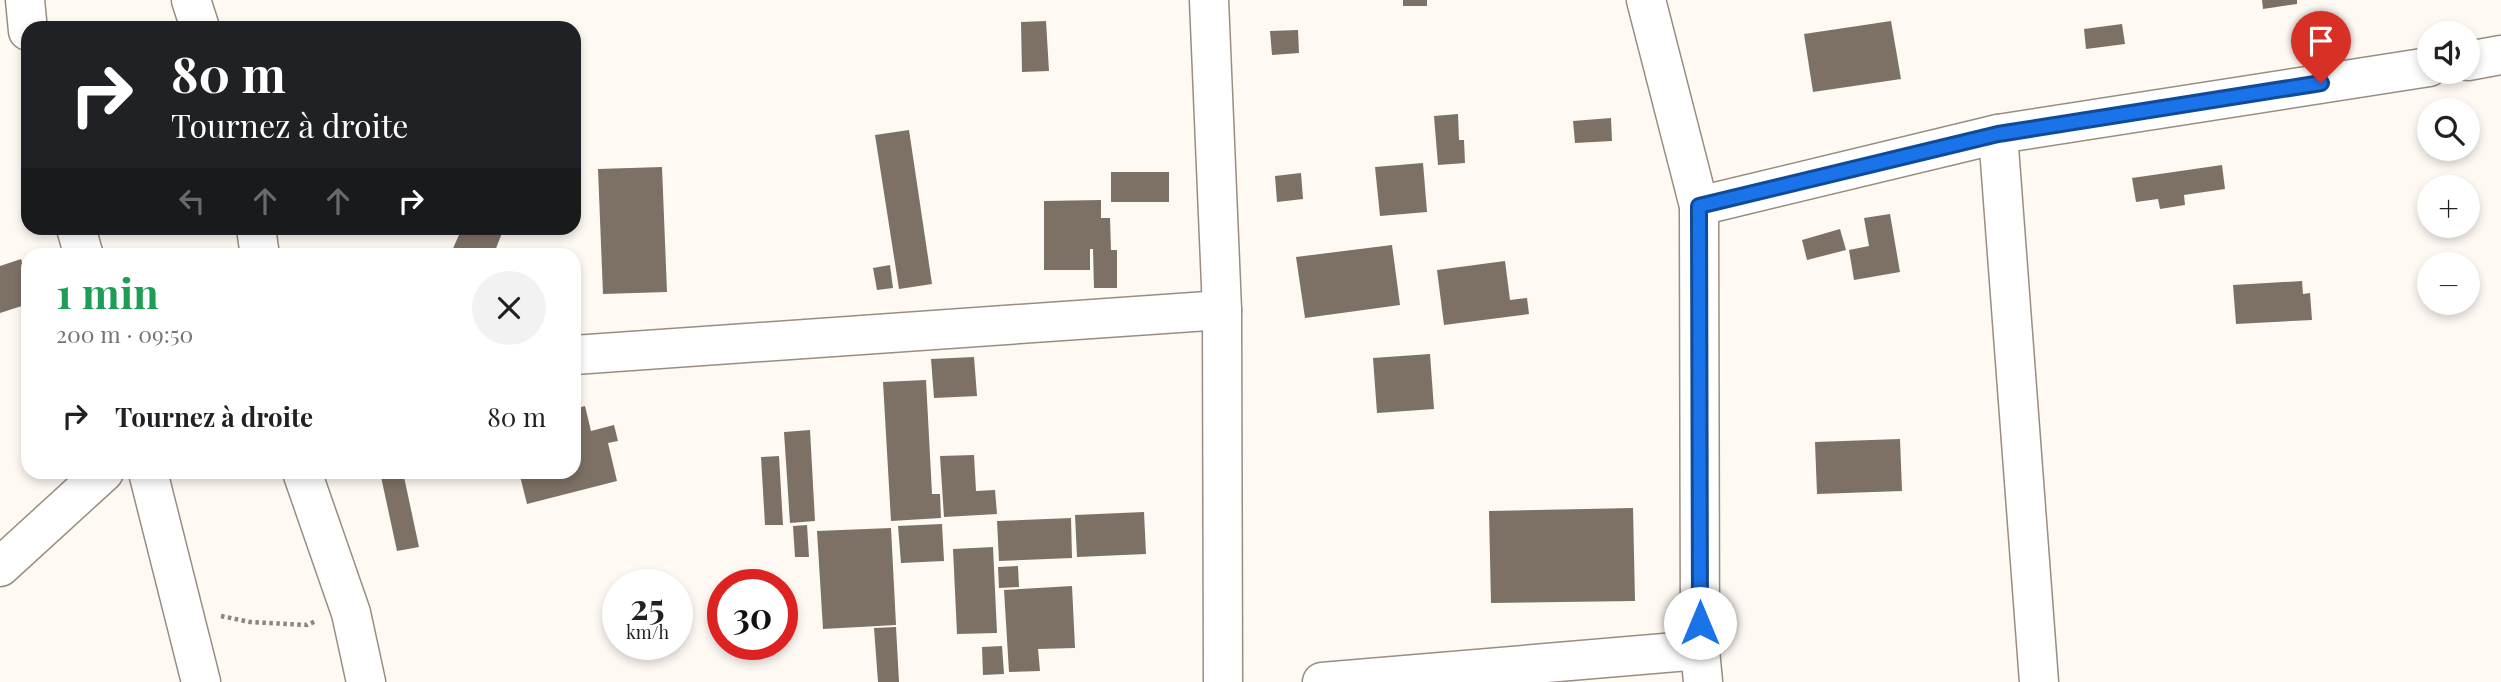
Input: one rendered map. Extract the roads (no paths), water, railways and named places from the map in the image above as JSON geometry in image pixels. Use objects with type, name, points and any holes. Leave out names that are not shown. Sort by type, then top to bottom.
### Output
[{"type":"street","points":[[25,0],[27,21]]},
{"type":"street","points":[[191,0],[198,21]]},
{"type":"street","points":[[1209,0],[1222,310],[1223,682]]},
{"type":"street","points":[[1322,682],[1702,666],[1699,206],[1646,0]]},
{"type":"street","points":[[2480,59],[2501,55]]},
{"type":"street","points":[[1699,206],[1998,134],[2417,69]]},
{"type":"street","points":[[1998,134],[2039,682]]},
{"type":"street","points":[[581,355],[1222,310]]},
{"type":"street","points":[[0,567],[96,479]]},
{"type":"street","points":[[150,479],[201,682]]},
{"type":"street","points":[[304,479],[351,613],[366,682]]}]
